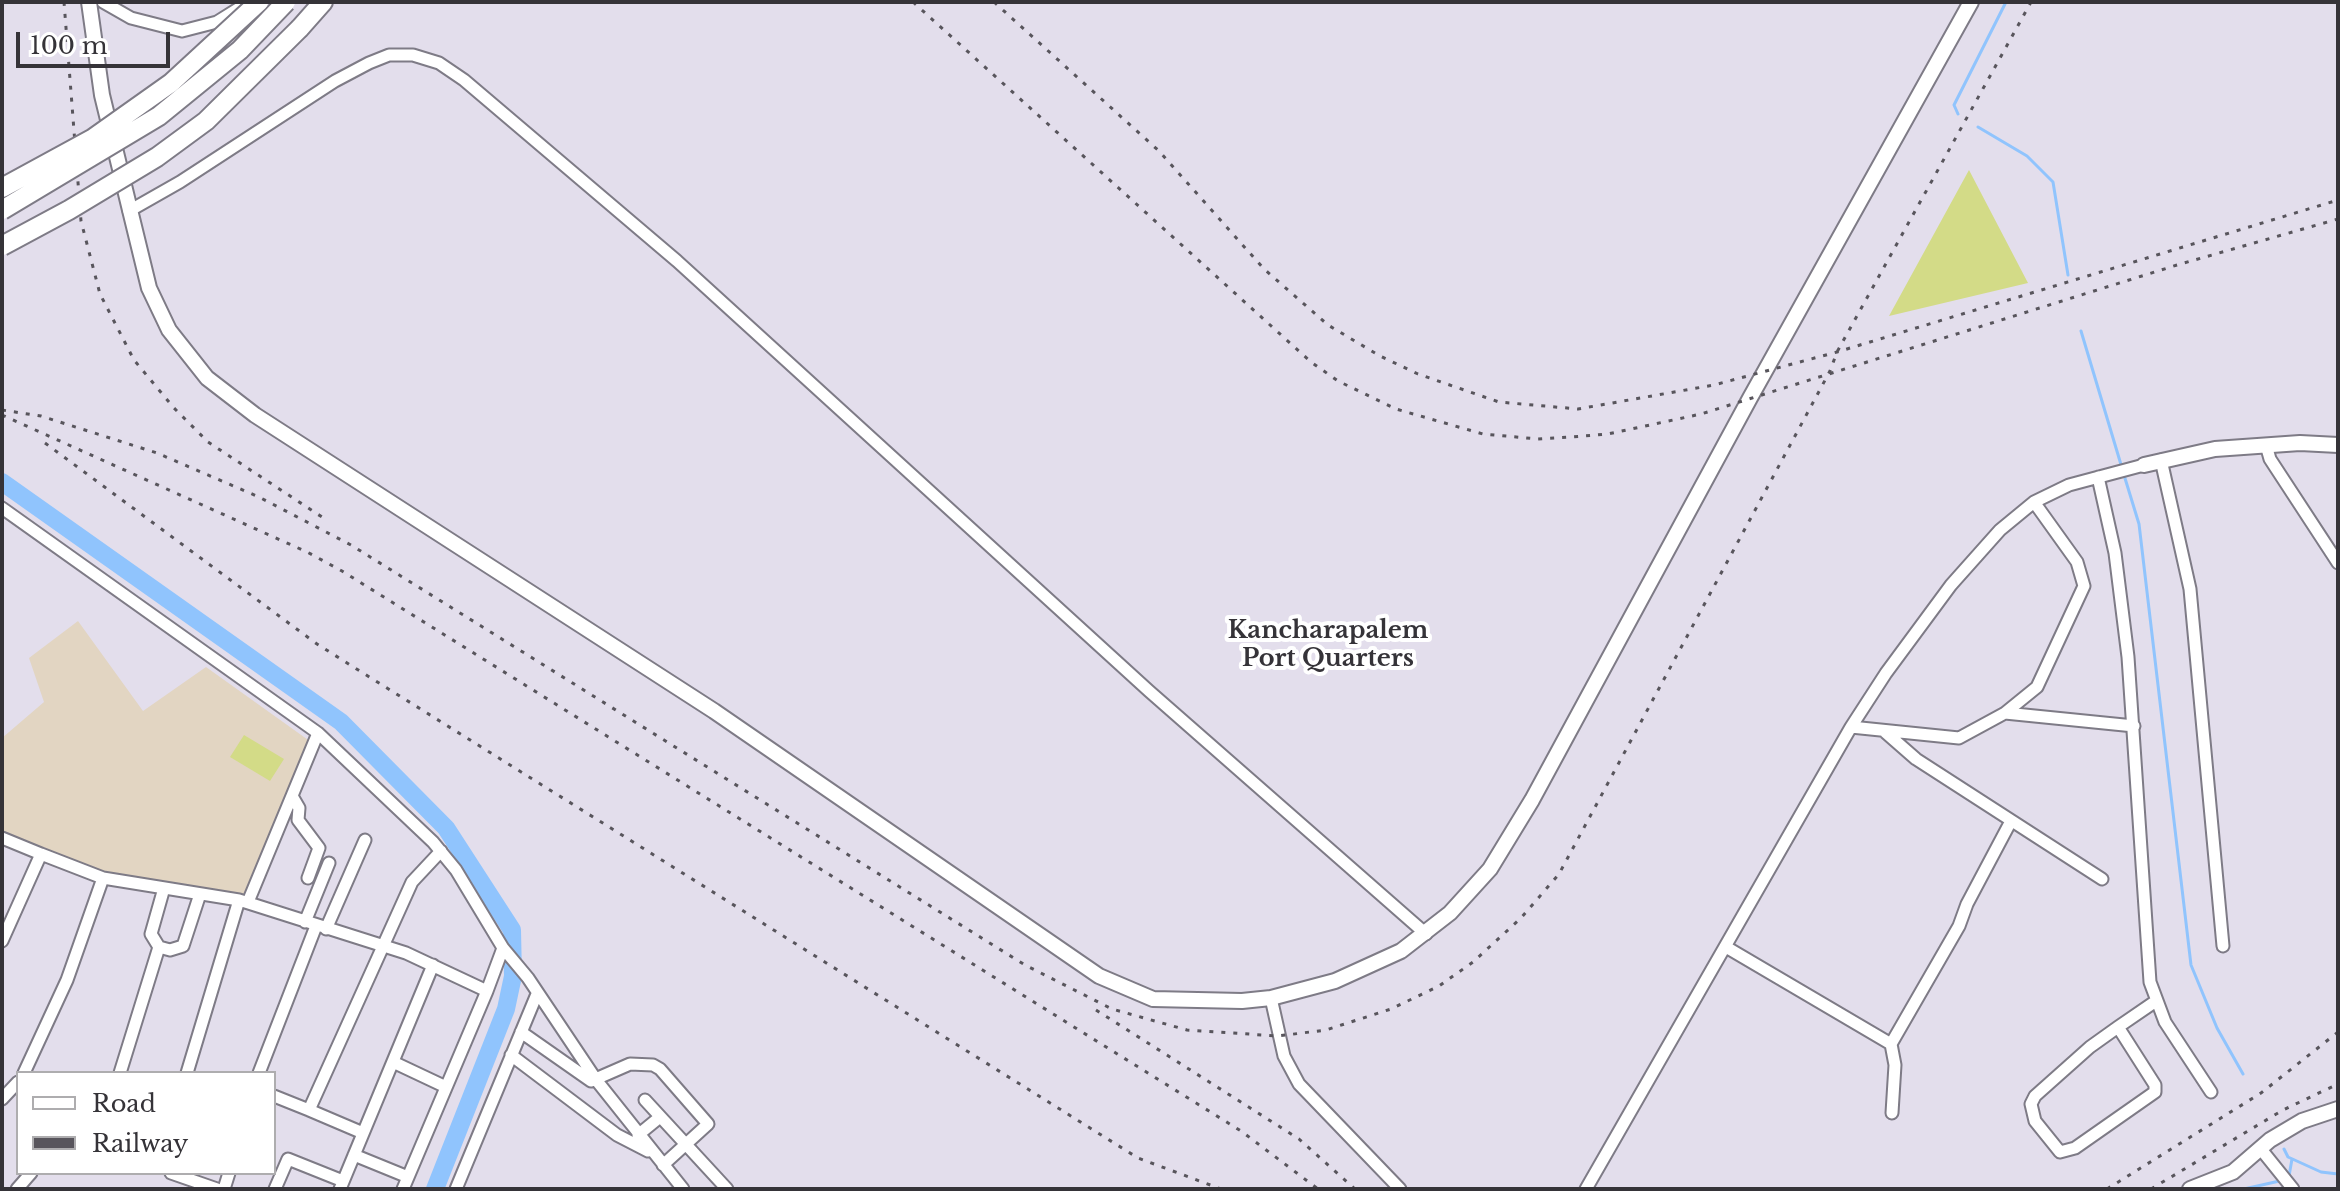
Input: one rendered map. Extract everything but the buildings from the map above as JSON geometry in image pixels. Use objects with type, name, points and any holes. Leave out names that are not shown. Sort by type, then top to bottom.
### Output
[{"type":"main road","points":[[2,188],[92,139],[171,83],[259,2]]},
{"type":"main road","points":[[2,210],[159,116],[240,50],[286,2]]},
{"type":"main road","points":[[2,246],[69,210],[169,148],[243,88],[323,2]]},
{"type":"street","points":[[89,2],[102,95],[149,288],[169,330],[207,378],[235,401],[714,711],[1099,976],[1153,999],[1271,998],[1335,981],[1371,967],[1426,934],[1471,894],[1508,840],[1971,2]]},
{"type":"street","points":[[103,2],[131,18],[182,31],[217,22],[249,2]]},
{"type":"street","points":[[129,211],[180,182],[335,81],[369,63],[389,55],[439,63],[464,80],[677,261],[1138,681],[1426,934]]},
{"type":"street","points":[[2266,445],[2270,459],[2338,563]]},
{"type":"street","points":[[1586,1189],[1851,727],[1886,673],[1951,585],[2000,530],[2034,502],[2069,485],[2161,460],[2215,449],[2338,445]]},
{"type":"street","points":[[2161,460],[2190,589],[2223,946]]},
{"type":"street","points":[[2103,476],[2117,565],[2134,726],[2147,961],[2156,1001],[2165,1022],[2211,1092]]},
{"type":"street","points":[[1851,727],[1959,738],[2005,713],[2037,687],[2084,586],[2077,562],[2034,502]]},
{"type":"street","points":[[2,508],[318,733],[441,851],[505,952],[528,978],[597,1081],[683,1189]]},
{"type":"street","points":[[2005,713],[2134,726]]},
{"type":"street","points":[[1883,731],[1916,759],[2102,879]]},
{"type":"street","points":[[188,1071],[243,901],[318,733]]},
{"type":"street","points":[[292,796],[299,808],[298,820],[319,848],[308,878]]},
{"type":"street","points":[[1892,1113],[1895,1065],[1891,1044],[1959,926],[1967,904],[2011,821]]},
{"type":"street","points":[[2,838],[103,878],[243,901],[382,944],[487,991]]},
{"type":"street","points":[[260,1071],[316,925],[365,840]]},
{"type":"street","points":[[309,1110],[412,882],[441,851]]},
{"type":"street","points":[[2,941],[7,917],[41,854]]},
{"type":"street","points":[[316,925],[329,863]]},
{"type":"street","points":[[25,1071],[67,980],[103,878]]},
{"type":"street","points":[[121,1071],[159,947],[151,934],[164,888]]},
{"type":"street","points":[[159,947],[177,950],[183,946],[200,894]]},
{"type":"street","points":[[1726,947],[1891,1044]]},
{"type":"street","points":[[354,1155],[406,1183],[505,952]]},
{"type":"street","points":[[276,1155],[342,1185],[433,965]]},
{"type":"street","points":[[456,1189],[537,994]]},
{"type":"street","points":[[1271,998],[1284,1056],[1299,1084],[1400,1189]]},
{"type":"street","points":[[2118,1027],[2155,1085],[2155,1092],[2075,1148],[2060,1152],[2035,1121],[2031,1104],[2041,1088],[2118,1027],[2156,1001]]},
{"type":"street","points":[[521,1032],[574,1073],[597,1081],[630,1064],[653,1065],[708,1124],[663,1165]]},
{"type":"street","points":[[511,1055],[617,1135],[653,1153]]},
{"type":"street","points":[[393,1062],[446,1087]]},
{"type":"street","points":[[2,1099],[16,1084]]},
{"type":"street","points":[[276,1097],[363,1133]]},
{"type":"street","points":[[645,1100],[688,1142],[727,1189]]},
{"type":"street","points":[[2190,1189],[2233,1172],[2287,1129],[2338,1109]]},
{"type":"street","points":[[638,1135],[660,1117]]},
{"type":"street","points":[[2265,1144],[2288,1183]]},
{"type":"street","points":[[275,1189],[288,1159]]},
{"type":"street","points":[[177,1175],[217,1189]]},
{"type":"shaded area","points":[[78,621],[143,711],[206,667],[311,742],[246,895],[105,872],[2,831],[2,738],[44,702],[29,658]]},
{"type":"green space","points":[[1969,170],[2028,283],[1889,316]]},
{"type":"green space","points":[[244,735],[284,759],[270,781],[230,757]]},
{"type":"waterway","points":[[1958,114],[1954,105],[2006,2]]},
{"type":"waterway","points":[[1978,127],[2027,156],[2053,182],[2068,275]]},
{"type":"waterway","points":[[2081,331],[2122,468]]},
{"type":"waterway","points":[[2124,475],[2139,524],[2191,965],[2217,1028],[2243,1074]]},
{"type":"waterway","points":[[2,482],[341,722],[446,828],[512,930],[513,976],[506,1009],[435,1189]]},
{"type":"waterway","points":[[2284,1149],[2288,1157],[2321,1172],[2338,1174]]},
{"type":"waterway","points":[[2289,1176],[2292,1159]]},
{"type":"waterway","points":[[2244,1189],[2284,1180]]},
{"type":"railway","points":[[64,2],[81,221],[100,294],[134,360],[174,408],[208,442],[325,519]]},
{"type":"railway","points":[[913,2],[1311,362],[1338,381],[1396,409],[1483,434],[1538,439],[1608,434],[1701,414],[2177,265],[2338,219]]},
{"type":"railway","points":[[994,2],[1159,151],[1264,269],[1328,325],[1418,374],[1499,402],[1578,409],[1714,385],[1837,352],[2338,200]]},
{"type":"railway","points":[[2,410],[41,416],[157,453],[259,497],[351,545],[1025,965],[1112,1009],[1187,1030],[1278,1036],[1326,1030],[1391,1009],[1439,986],[1473,962],[1521,918],[1559,874],[1830,371],[1837,352],[2031,2]]},
{"type":"railway","points":[[2,415],[307,552],[342,571],[1241,1131],[1318,1189]]},
{"type":"railway","points":[[45,443],[317,644],[1138,1158],[1221,1189]]},
{"type":"railway","points":[[1096,1010],[1299,1139],[1355,1189]]},
{"type":"railway","points":[[2107,1189],[2261,1093],[2338,1032]]},
{"type":"railway","points":[[2151,1189],[2283,1110],[2338,1084]]},
{"type":"district","name":"Kancharapalem Port Quarters","points":[[1328,645]]}]
